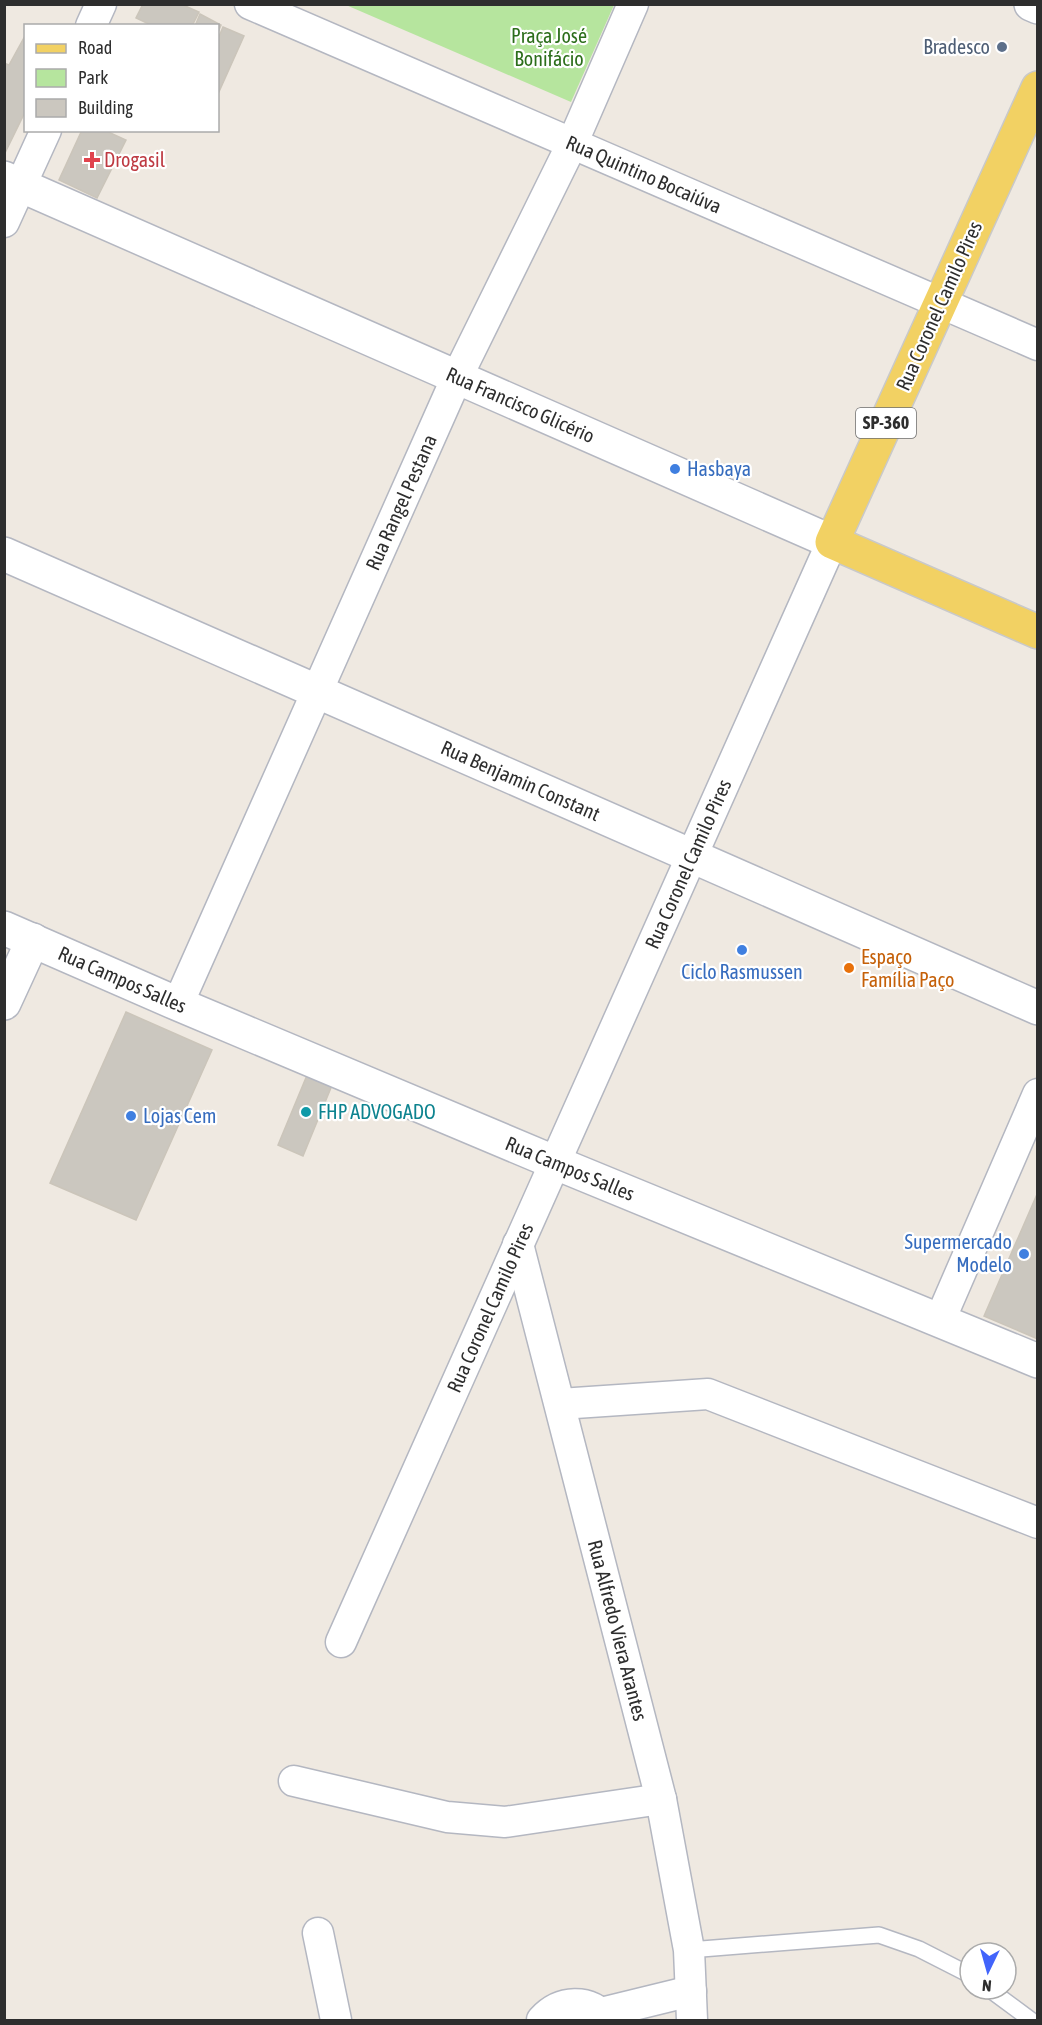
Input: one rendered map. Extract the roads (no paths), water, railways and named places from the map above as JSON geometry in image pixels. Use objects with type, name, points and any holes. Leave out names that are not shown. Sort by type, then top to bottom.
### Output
[{"type":"main road","points":[[1031,4],[1038,8]]},
{"type":"main road","name":"Rua Coronel Camilo Pires","points":[[832,542],[1038,88]]},
{"type":"main road","name":"Rua Francisco Glicério","points":[[13,182],[1038,632]]},
{"type":"main road","name":"Rua Benjamin Constant","points":[[4,554],[1038,1008]]},
{"type":"main road","points":[[4,1003],[19,934]]},
{"type":"main road","name":"Rua Campos Salles","points":[[19,934],[178,1004],[556,1163],[1038,1361]]},
{"type":"street","points":[[93,24],[100,4]]},
{"type":"street","name":"Rua Quintino Bocaiúva","points":[[250,4],[1038,345]]},
{"type":"street","name":"Rua Rangel Pestana","points":[[178,1004],[457,377],[572,144],[633,4]]},
{"type":"street","points":[[4,222],[13,182],[45,132]]},
{"type":"street","name":"Rua Coronel Camilo Pires","points":[[341,1642],[832,542]]},
{"type":"street","points":[[940,1320],[1038,1094]]},
{"type":"street","name":"Rua Alfredo Viera Arantes","points":[[518,1244],[661,1799],[689,1950],[692,2020]]},
{"type":"street","points":[[560,1404],[708,1394],[1038,1523]]},
{"type":"street","points":[[294,1780],[447,1817],[506,1822],[661,1799]]},
{"type":"street","points":[[318,1933],[336,2020]]},
{"type":"street","points":[[542,2020],[553,2010],[565,2005],[578,2004],[590,2007],[604,2017],[691,1991]]},
{"type":"lane","points":[[689,1950],[879,1935],[919,1949],[958,1969]]},
{"type":"lane","points":[[1005,2001],[1031,2020]]},
{"type":"place","name":"Bradesco","points":[[1002,47]]},
{"type":"place","name":"Drogasil","points":[[92,160]]},
{"type":"place","name":"Hasbaya","points":[[675,469]]},
{"type":"place","name":"Ciclo Rasmussen","points":[[742,950]]},
{"type":"place","name":"Espaço Família Paço","points":[[849,968]]},
{"type":"place","name":"FHP ADVOGADO","points":[[306,1112]]},
{"type":"place","name":"Lojas Cem","points":[[131,1116]]},
{"type":"place","name":"Supermercado Modelo","points":[[1024,1254]]},
{"type":"park label","name":"Praça José Bonifácio","points":[[549,48]]}]
